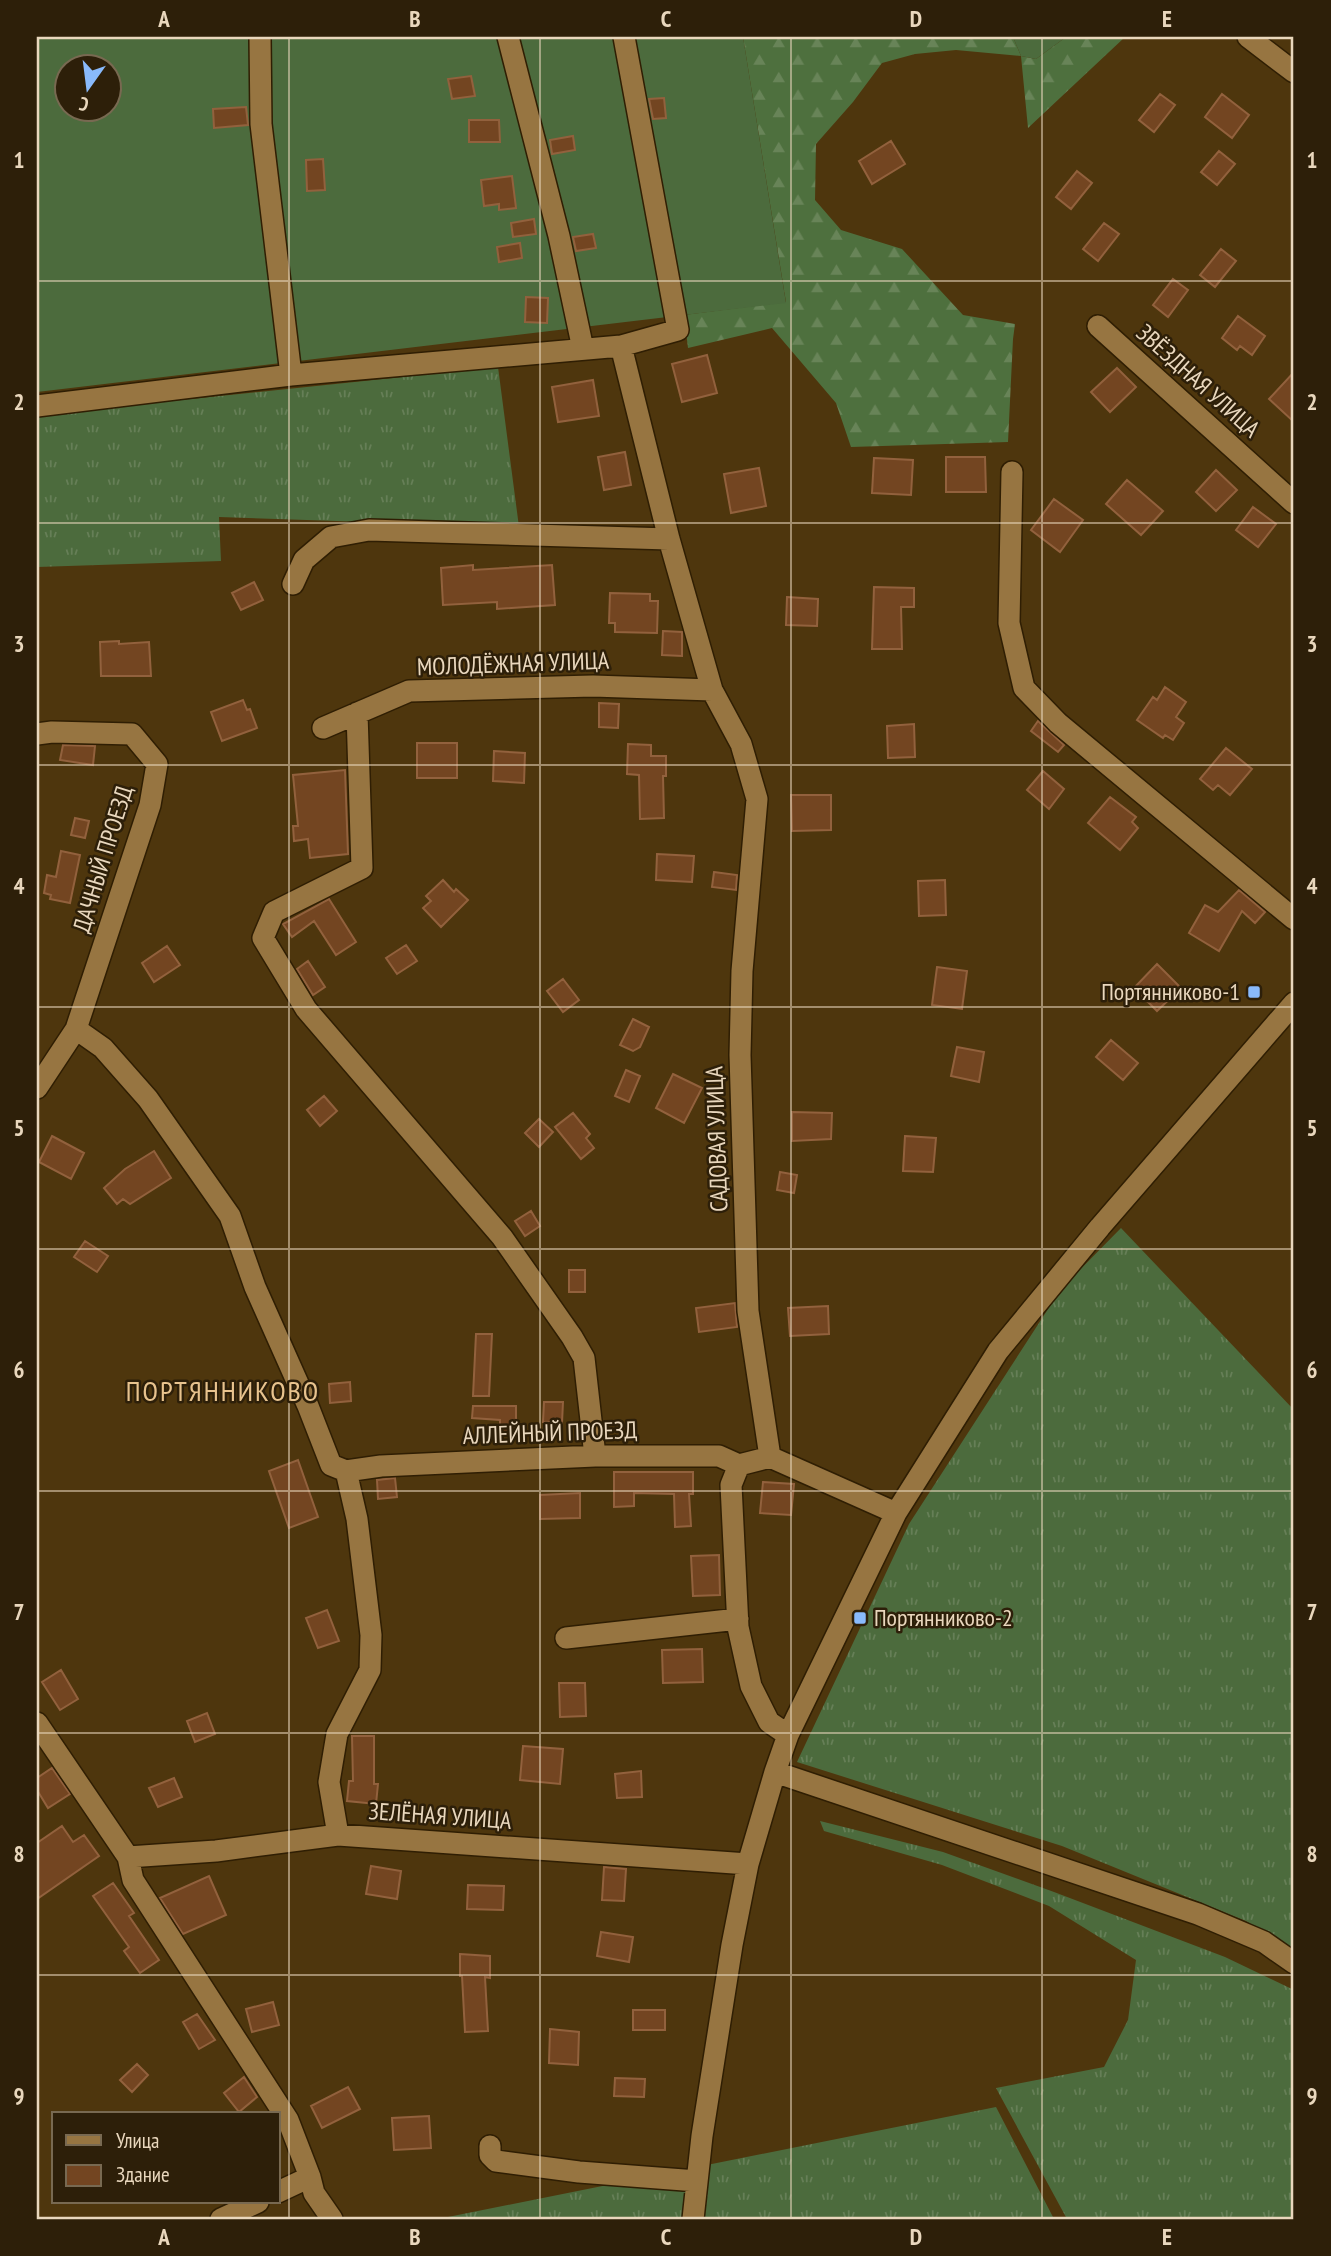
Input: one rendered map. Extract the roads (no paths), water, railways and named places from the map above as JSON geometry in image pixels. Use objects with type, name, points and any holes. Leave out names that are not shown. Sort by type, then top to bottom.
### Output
[{"type":"street","points":[[260,37],[261,124],[291,375]]},
{"type":"street","points":[[508,37],[559,236],[583,349]]},
{"type":"street","points":[[37,406],[291,375],[621,346],[678,330],[624,37]]},
{"type":"street","points":[[1248,37],[1294,72]]},
{"type":"street","name":"ЗВЁЗДНАЯ УЛИЦА","points":[[1098,326],[1294,503]]},
{"type":"street","name":"САДОВАЯ УЛИЦА","points":[[621,346],[669,540],[712,690],[741,744],[757,799],[742,971],[740,1055],[748,1311],[769,1457]]},
{"type":"street","points":[[1012,472],[1009,622],[1024,688],[1058,723],[1294,919]]},
{"type":"street","points":[[293,584],[304,560],[331,537],[369,530],[669,540]]},
{"type":"street","name":"МОЛОДЁЖНАЯ УЛИЦА","points":[[323,728],[409,691],[593,686],[712,690]]},
{"type":"street","points":[[357,713],[362,869],[274,912],[263,937],[306,1009],[502,1237],[572,1337],[584,1358],[595,1456]]},
{"type":"street","name":"ДАЧНЫЙ ПРОЕЗД","points":[[37,734],[132,734],[157,764],[150,805],[76,1030],[37,1088]]},
{"type":"street","points":[[693,2219],[730,1959],[748,1864],[788,1735],[896,1513],[998,1351],[1100,1227],[1294,1003]]},
{"type":"street","points":[[76,1030],[103,1048],[148,1099],[230,1216],[255,1286],[338,1468],[357,1519],[370,1670],[337,1734],[329,1782],[338,1835]]},
{"type":"street","name":"АЛЛЕЙНЫЙ ПРОЕЗД","points":[[338,1468],[595,1456],[719,1457],[739,1465],[769,1457]]},
{"type":"street","points":[[769,1457],[896,1513]]},
{"type":"street","points":[[739,1465],[731,1485],[738,1619],[751,1686],[769,1722],[788,1735]]},
{"type":"street","points":[[566,1639],[738,1619]]},
{"type":"street","points":[[37,1723],[128,1857],[133,1880],[288,2120],[314,2193],[332,2219]]},
{"type":"street","points":[[775,1772],[1198,1914],[1264,1942],[1294,1963]]},
{"type":"street","name":"ЗЕЛЁНАЯ УЛИЦА","points":[[128,1857],[216,1851],[338,1835],[748,1864]]},
{"type":"street","points":[[490,2146],[490,2155],[496,2161],[579,2172],[697,2181]]},
{"type":"street","points":[[280,2191],[310,2177]]},
{"type":"street","points":[[221,2219],[254,2204]]},
{"type":"place","name":"Портянниково-1","points":[[1254,992]]},
{"type":"place","name":"Портянниково-2","points":[[860,1618]]},
{"type":"district","name":"ПОРТЯННИКОВО","points":[[223,1391]]}]
